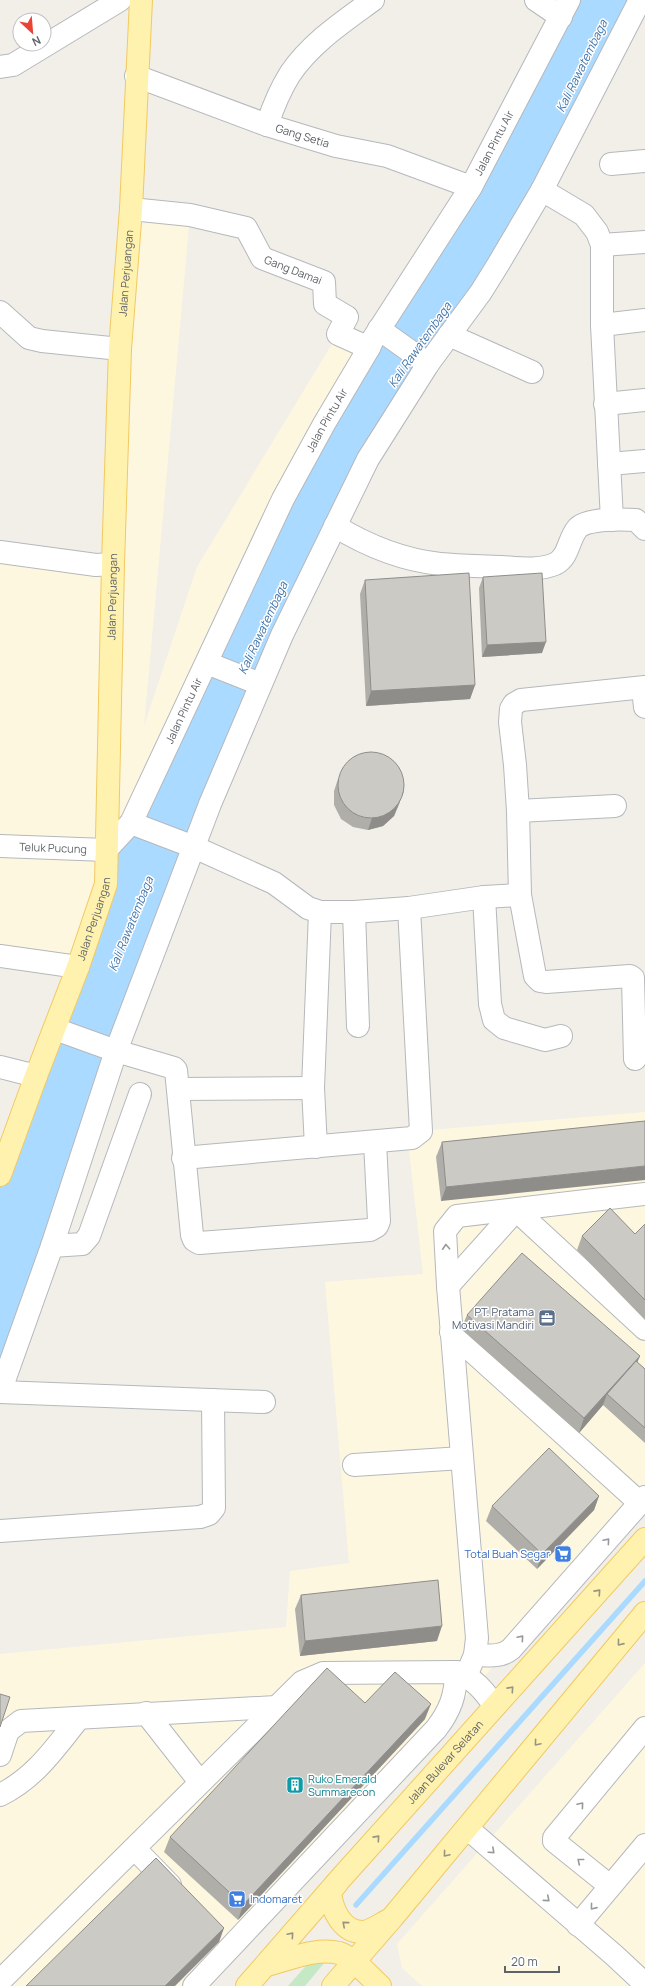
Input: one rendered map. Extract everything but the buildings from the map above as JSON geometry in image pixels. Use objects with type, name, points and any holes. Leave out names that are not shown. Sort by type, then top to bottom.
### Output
[{"type":"main road","name":"Jalan Perjuangan","points":[[1,1168],[36,1076],[61,1032],[78,967],[106,884],[113,564],[120,349],[131,209],[136,76],[141,0]]},
{"type":"main road","name":"Jalan Bulevar Selatan","points":[[247,1986],[341,1878],[645,1539]]},
{"type":"main road","points":[[333,1986],[392,1918],[645,1613]]},
{"type":"main road","points":[[341,1878],[330,1892],[332,1907],[336,1916],[352,1930],[365,1932],[392,1918]]},
{"type":"main road","points":[[266,1965],[320,1952],[340,1954],[354,1963],[370,1984]]},
{"type":"street","points":[[1,68],[13,65],[120,0]]},
{"type":"street","points":[[267,125],[280,91],[300,61],[318,42],[373,0]]},
{"type":"street","points":[[536,0],[565,9]]},
{"type":"street","points":[[264,1402],[0,1392],[52,1246],[112,1049],[194,847],[256,683],[381,437],[426,362],[449,335],[500,262],[542,190],[640,0]]},
{"type":"street","name":"Jalan Pintu Air","points":[[106,850],[131,823],[214,666],[283,499],[324,424],[374,339],[471,187],[565,9]]},
{"type":"street","name":"Gang Setia","points":[[136,76],[267,125],[336,146],[387,156],[471,187]]},
{"type":"street","points":[[612,164],[645,161]]},
{"type":"street","points":[[542,190],[584,215],[597,232],[602,245],[602,324],[612,520]]},
{"type":"street","name":"Gang Damai","points":[[131,209],[190,216],[246,228],[262,258],[324,282],[325,304],[347,316],[338,334],[374,339]]},
{"type":"street","points":[[602,245],[645,242]]},
{"type":"street","points":[[0,312],[29,338],[42,341],[120,349]]},
{"type":"street","points":[[602,324],[645,320]]},
{"type":"street","points":[[449,335],[532,372]]},
{"type":"street","points":[[374,339],[396,343],[426,362]]},
{"type":"street","points":[[605,404],[645,400]]},
{"type":"street","points":[[609,464],[645,461]]},
{"type":"street","points":[[335,526],[371,545],[420,561],[439,564],[537,568],[547,567],[559,561],[564,556],[576,529],[580,525],[612,520],[636,520],[645,529]]},
{"type":"street","points":[[0,552],[96,565],[113,564]]},
{"type":"street","points":[[214,666],[256,683]]},
{"type":"street","points":[[635,1059],[633,978],[630,976],[546,982],[540,981],[535,976],[520,895],[518,812],[510,722],[511,709],[514,704],[521,700],[644,694]]},
{"type":"street","points":[[518,812],[615,806]]},
{"type":"street","points":[[131,823],[194,847],[274,883],[308,908],[320,912],[354,912],[409,908],[484,897],[520,895]]},
{"type":"street","name":"Teluk Pucung","points":[[0,846],[106,850]]},
{"type":"street","points":[[484,897],[490,1004],[494,1020],[504,1028],[523,1035],[545,1040],[561,1036]]},
{"type":"street","points":[[183,1158],[412,1138],[421,1131],[409,908]]},
{"type":"street","points":[[316,1147],[313,1088],[320,912]]},
{"type":"street","points":[[354,912],[358,1026]]},
{"type":"street","points":[[0,956],[78,967]]},
{"type":"street","points":[[61,1032],[174,1068],[178,1075],[183,1158],[192,1235],[194,1240],[199,1243],[370,1230],[377,1226],[379,1222],[375,1142]]},
{"type":"street","points":[[0,1068],[36,1076]]},
{"type":"street","points":[[179,1089],[313,1088]]},
{"type":"street","points":[[52,1246],[82,1244],[89,1236],[140,1094]]},
{"type":"street","points":[[194,1986],[223,1939],[436,1729],[452,1706],[461,1674],[475,1655],[477,1638],[451,1332],[445,1231],[457,1216],[645,1194]]},
{"type":"street","points":[[448,1286],[516,1210]]},
{"type":"street","points":[[516,1210],[645,1329]]},
{"type":"street","points":[[451,1332],[642,1500],[511,1649],[505,1654],[499,1656],[475,1655]]},
{"type":"street","points":[[0,1531],[200,1517],[209,1514],[214,1508],[213,1400]]},
{"type":"street","points":[[354,1465],[462,1458]]},
{"type":"street","points":[[0,1981],[302,1682],[323,1673],[461,1674],[483,1690],[495,1706]]},
{"type":"street","points":[[0,1755],[8,1731],[21,1721],[276,1707]]},
{"type":"street","points":[[146,1713],[200,1782]]},
{"type":"street","points":[[0,1795],[15,1788],[33,1774],[79,1718]]},
{"type":"street","points":[[610,1886],[554,1841],[554,1838],[645,1728]]},
{"type":"street","points":[[467,1828],[645,1984]]},
{"type":"street","points":[[578,1925],[645,1845]]},
{"type":"street","points":[[135,1849],[185,1900]]},
{"type":"shaded area","points":[[131,209],[190,215],[144,726],[197,567],[338,334],[369,348],[78,967],[0,956],[0,552],[113,564]]},
{"type":"shaded area","points":[[645,1112],[645,1497],[456,1708],[200,1986],[0,1986],[0,1654],[286,1627],[290,1571],[349,1563],[325,1282],[423,1274],[407,1132]]},
{"type":"shaded area","points":[[645,1663],[645,1986],[422,1986],[402,1968],[397,1944]]},
{"type":"green space","points":[[330,1956],[305,1986],[288,1986],[314,1957]]},
{"type":"water","name":"Kali Rawatembaga","points":[[569,0],[640,0],[542,190],[428,364],[260,684],[0,1392],[0,1175],[106,850],[283,499]]},
{"type":"waterway","points":[[356,1905],[645,1581]]},
{"type":"place","name":"PT. Pratama Motivasi Mandiri","points":[[547,1318]]},
{"type":"place","name":"Total Buah Segar","points":[[563,1554]]},
{"type":"place","name":"Ruko Emerald Summarecon","points":[[295,1785]]},
{"type":"place","name":"Indomaret","points":[[237,1899]]}]
